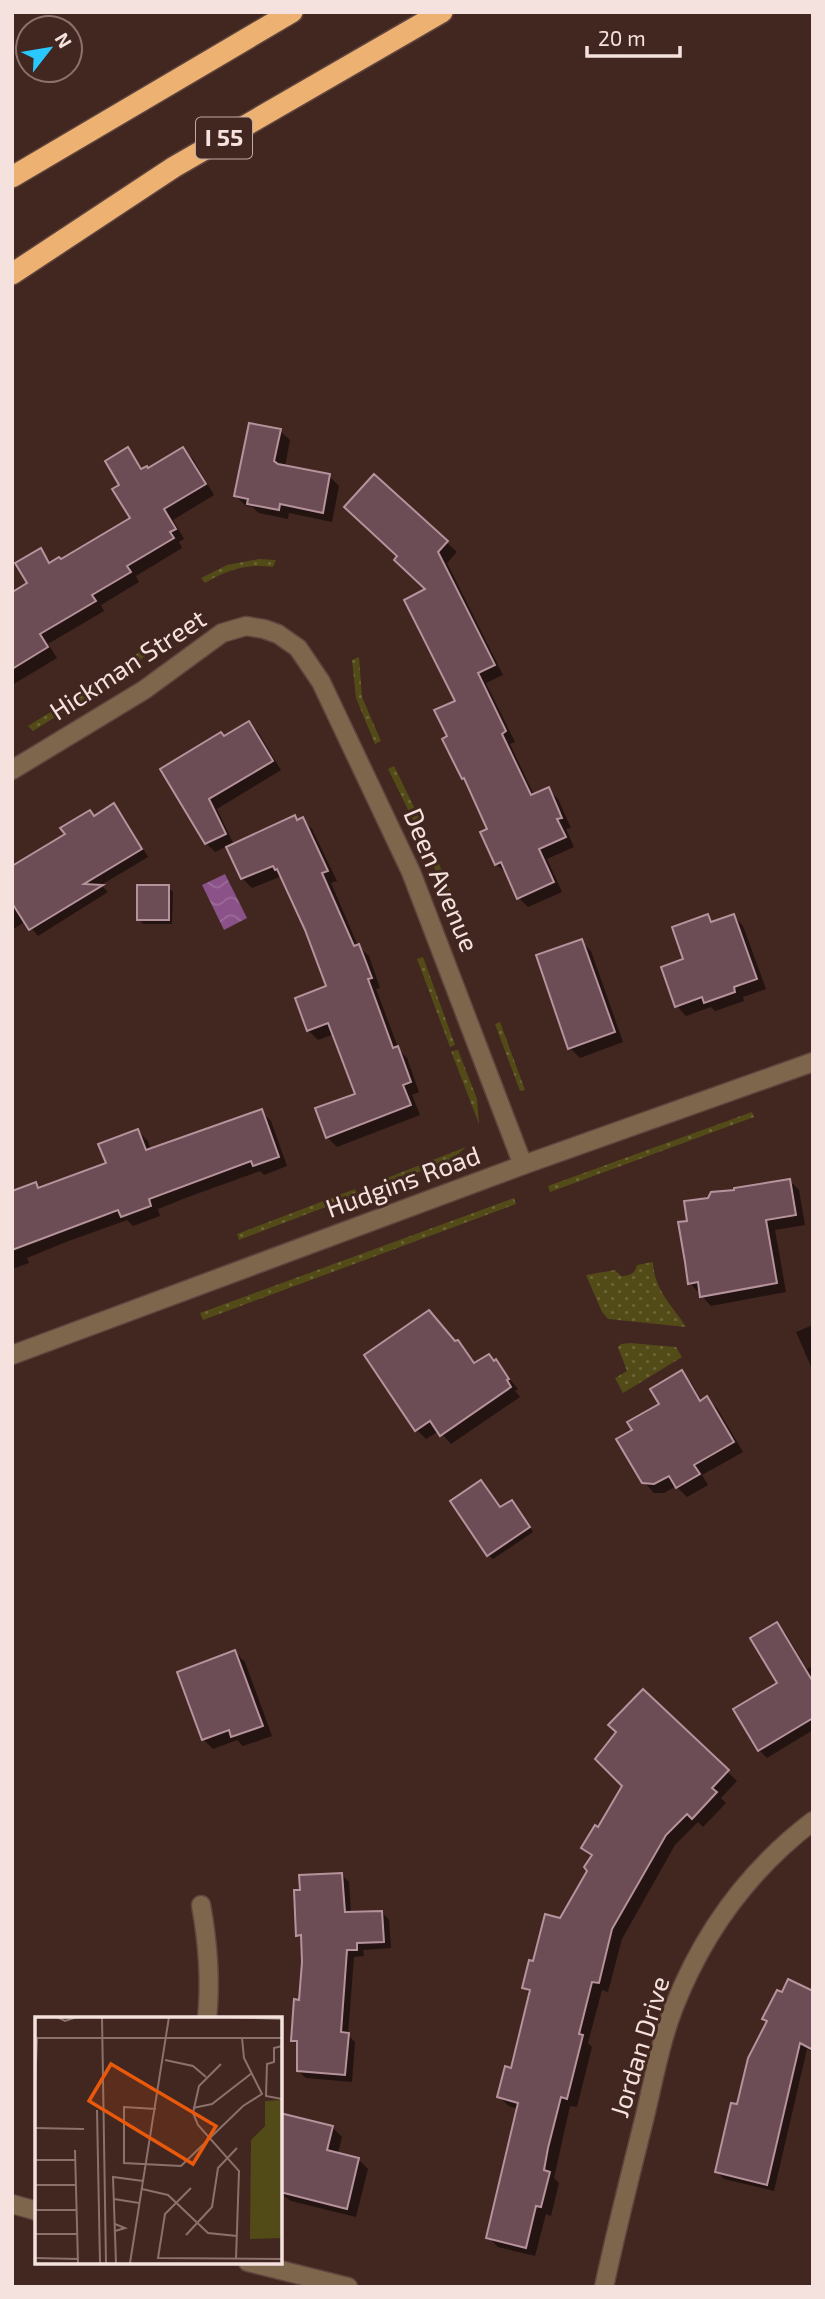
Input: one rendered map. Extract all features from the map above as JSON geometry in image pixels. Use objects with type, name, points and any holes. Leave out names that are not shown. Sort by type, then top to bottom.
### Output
[{"type":"highway","points":[[12,177],[292,12]]},
{"type":"highway","name":"I 55","points":[[12,274],[174,167],[442,12]]},
{"type":"street","name":"Hickman Street","points":[[12,770],[144,690],[222,633],[246,626],[278,634]]},
{"type":"street","name":"Deen Avenue","points":[[278,634],[298,648],[311,664],[382,807],[441,947],[523,1165]]},
{"type":"street","name":"Hudgins Road","points":[[12,1355],[523,1165],[813,1062]]},
{"type":"street","name":"Jordan Drive","points":[[604,2287],[621,2207],[674,2007],[702,1948],[740,1891],[766,1862],[813,1821]]},
{"type":"street","points":[[201,1905],[208,1946],[206,2017]]},
{"type":"street","points":[[12,2204],[35,2210]]},
{"type":"street","points":[[256,2264],[348,2287]]},
{"type":"shaded area","points":[[259,559],[276,560],[273,567],[238,569],[205,583],[201,578],[227,565]]},
{"type":"shaded area","points":[[143,649],[147,654],[124,674],[33,731],[28,726],[112,674]]},
{"type":"shaded area","points":[[359,657],[362,697],[381,741],[375,744],[356,698],[352,660]]},
{"type":"shaded area","points":[[394,766],[452,894],[446,896],[423,840],[388,769]]},
{"type":"shaded area","points":[[423,957],[455,1045],[450,1047],[417,959]]},
{"type":"shaded area","points":[[500,1022],[525,1090],[520,1091],[495,1024]]},
{"type":"shaded area","points":[[458,1050],[477,1099],[479,1124],[451,1051]]},
{"type":"shaded area","points":[[752,1112],[754,1117],[550,1192],[548,1186]]},
{"type":"shaded area","points":[[466,1147],[451,1160],[383,1185],[382,1180]]},
{"type":"shaded area","points":[[355,1189],[357,1195],[239,1240],[237,1234]]},
{"type":"shaded area","points":[[514,1198],[516,1204],[203,1320],[200,1313]]},
{"type":"shaded area","points":[[653,1262],[660,1289],[686,1327],[608,1319],[602,1312],[586,1275],[615,1270],[621,1276],[627,1276],[637,1265]]},
{"type":"shaded area","points":[[630,1343],[676,1347],[682,1357],[623,1393],[615,1378],[627,1371],[618,1347]]},
{"type":"water","points":[[225,874],[247,918],[224,930],[202,885]]},
{"type":"building","points":[[249,423],[281,429],[274,461],[278,464],[330,474],[323,513],[280,504],[279,510],[247,504],[248,499],[234,496]]},
{"type":"building","points":[[128,447],[141,469],[147,466],[148,468],[183,447],[206,484],[164,509],[176,529],[170,532],[174,538],[127,566],[131,572],[92,595],[96,601],[40,634],[48,647],[12,669],[12,589],[14,591],[27,583],[15,563],[41,548],[49,563],[59,557],[61,559],[130,518],[112,489],[119,485],[105,461]]},
{"type":"building","points":[[374,474],[448,541],[438,552],[495,665],[478,673],[506,731],[502,734],[531,795],[549,787],[562,818],[557,819],[566,837],[539,849],[554,882],[517,899],[501,862],[495,865],[480,832],[487,829],[464,778],[462,779],[442,739],[447,736],[434,710],[455,701],[404,600],[425,589],[394,560],[397,556],[344,507]]},
{"type":"building","points":[[249,721],[273,761],[209,799],[226,834],[205,844],[160,769],[221,732],[224,736]]},
{"type":"building","points":[[114,803],[142,849],[84,884],[103,885],[29,930],[12,903],[12,866],[65,834],[60,828],[90,810],[94,816]]},
{"type":"building","points":[[295,815],[297,820],[303,817],[328,871],[322,873],[354,946],[359,944],[372,978],[368,979],[393,1048],[398,1046],[411,1082],[403,1085],[411,1105],[326,1138],[315,1108],[355,1094],[328,1023],[307,1031],[295,998],[326,986],[305,930],[277,869],[273,866],[241,879],[226,847]]},
{"type":"building","points":[[137,885],[169,885],[169,920],[137,920]]},
{"type":"building","points":[[708,914],[711,922],[734,914],[757,979],[734,987],[735,992],[704,1003],[702,997],[675,1007],[661,967],[683,959],[672,927]]},
{"type":"building","points":[[582,939],[615,1032],[568,1049],[536,955]]},
{"type":"building","points":[[262,1109],[279,1157],[253,1166],[251,1161],[149,1199],[151,1206],[121,1217],[118,1210],[12,1250],[12,1191],[36,1182],[38,1188],[106,1163],[98,1144],[138,1129],[146,1150]]},
{"type":"building","points":[[790,1179],[796,1215],[766,1220],[777,1283],[700,1297],[698,1282],[688,1284],[678,1222],[687,1221],[684,1201],[708,1198],[711,1192]]},
{"type":"building","points":[[429,1310],[455,1341],[458,1340],[474,1363],[489,1354],[494,1361],[496,1359],[511,1387],[440,1436],[430,1421],[415,1431],[364,1355]]},
{"type":"building","points":[[682,1370],[700,1401],[707,1396],[734,1442],[694,1465],[700,1474],[676,1488],[669,1476],[654,1484],[642,1483],[616,1439],[632,1430],[627,1422],[659,1404],[650,1389]]},
{"type":"building","points":[[481,1480],[500,1507],[512,1500],[530,1527],[487,1556],[450,1501]]},
{"type":"building","points":[[777,1622],[813,1682],[813,1718],[758,1751],[733,1709],[777,1683],[750,1638]]},
{"type":"building","points":[[235,1650],[263,1726],[231,1737],[229,1730],[202,1740],[177,1672]]},
{"type":"building","points":[[643,1689],[729,1770],[712,1788],[717,1792],[692,1819],[687,1814],[666,1835],[612,1929],[599,1983],[592,1982],[579,2034],[583,2035],[567,2099],[561,2097],[548,2148],[544,2170],[550,2172],[541,2207],[536,2206],[526,2248],[486,2238],[518,2103],[497,2097],[505,2066],[511,2068],[530,1990],[522,1988],[529,1960],[533,1961],[545,1914],[560,1918],[587,1871],[584,1867],[592,1855],[581,1848],[595,1825],[598,1827],[622,1786],[595,1759],[616,1732],[608,1725]]},
{"type":"building","points":[[342,1873],[345,1912],[382,1911],[384,1942],[357,1943],[357,1950],[347,1950],[341,2032],[349,2033],[345,2075],[297,2071],[297,2041],[291,2041],[294,1999],[299,2000],[302,1962],[301,1935],[296,1936],[294,1890],[300,1890],[299,1875]]},
{"type":"building","points":[[788,1979],[813,1991],[813,2050],[800,2043],[767,2185],[715,2172],[731,2103],[737,2104],[748,2058],[767,2021],[762,2019],[777,1990],[782,1992]]},
{"type":"building","points":[[282,2113],[333,2126],[327,2150],[359,2158],[347,2209],[282,2193]]}]
